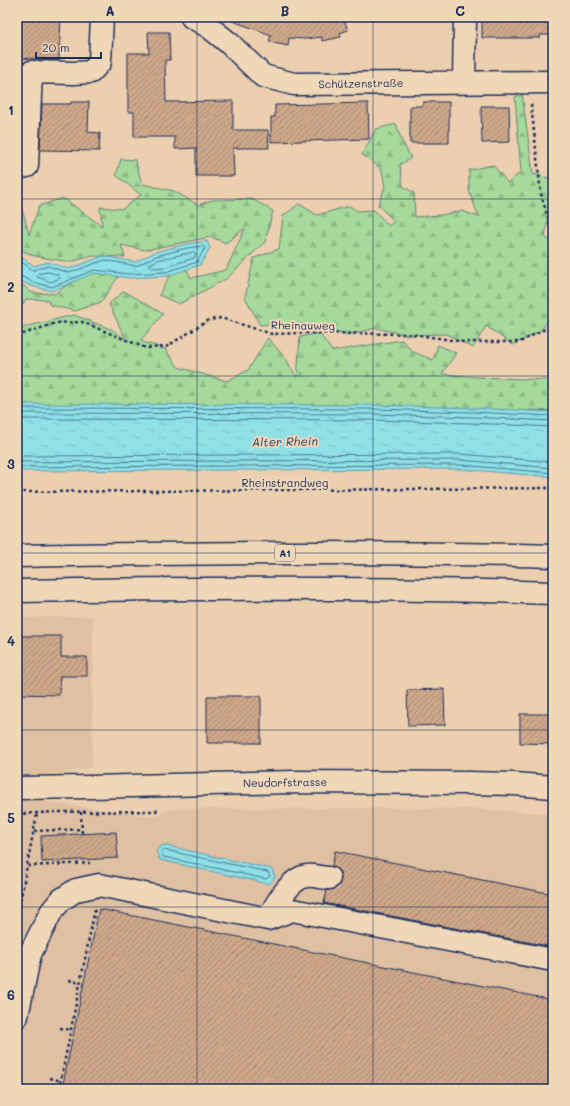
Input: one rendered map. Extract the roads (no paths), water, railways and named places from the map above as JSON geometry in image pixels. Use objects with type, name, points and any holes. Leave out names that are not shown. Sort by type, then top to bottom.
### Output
[{"type":"main road","points":[[17,168],[27,166],[31,72],[91,72],[100,62],[102,17]]},
{"type":"main road","name":"Schützenstraße","points":[[192,17],[210,27],[263,76],[294,84],[553,82]]},
{"type":"main road","points":[[464,17],[464,82]]},
{"type":"main road","name":"A1","points":[[17,556],[411,553],[553,556]]},
{"type":"main road","points":[[17,591],[282,588],[553,592]]},
{"type":"main road","name":"Neudorfstrasse","points":[[17,788],[294,782],[469,782],[553,787]]},
{"type":"main road","points":[[268,919],[279,899],[296,882],[306,876],[329,878]]},
{"type":"main road","points":[[17,1016],[30,954],[51,912],[61,900],[76,890],[99,885],[268,919],[292,910],[553,960]]},
{"type":"water","points":[[207,241],[210,248],[200,265],[167,276],[129,278],[94,273],[52,291],[31,286],[17,279],[17,254],[34,266],[48,262],[69,269],[103,256],[135,262],[155,252],[186,244]]},
{"type":"water","name":"Alter Rhein","points":[[17,404],[373,405],[553,412],[553,477],[460,469],[17,471]]},
{"type":"water","points":[[163,845],[272,869],[275,877],[269,884],[160,860],[156,851]]}]
